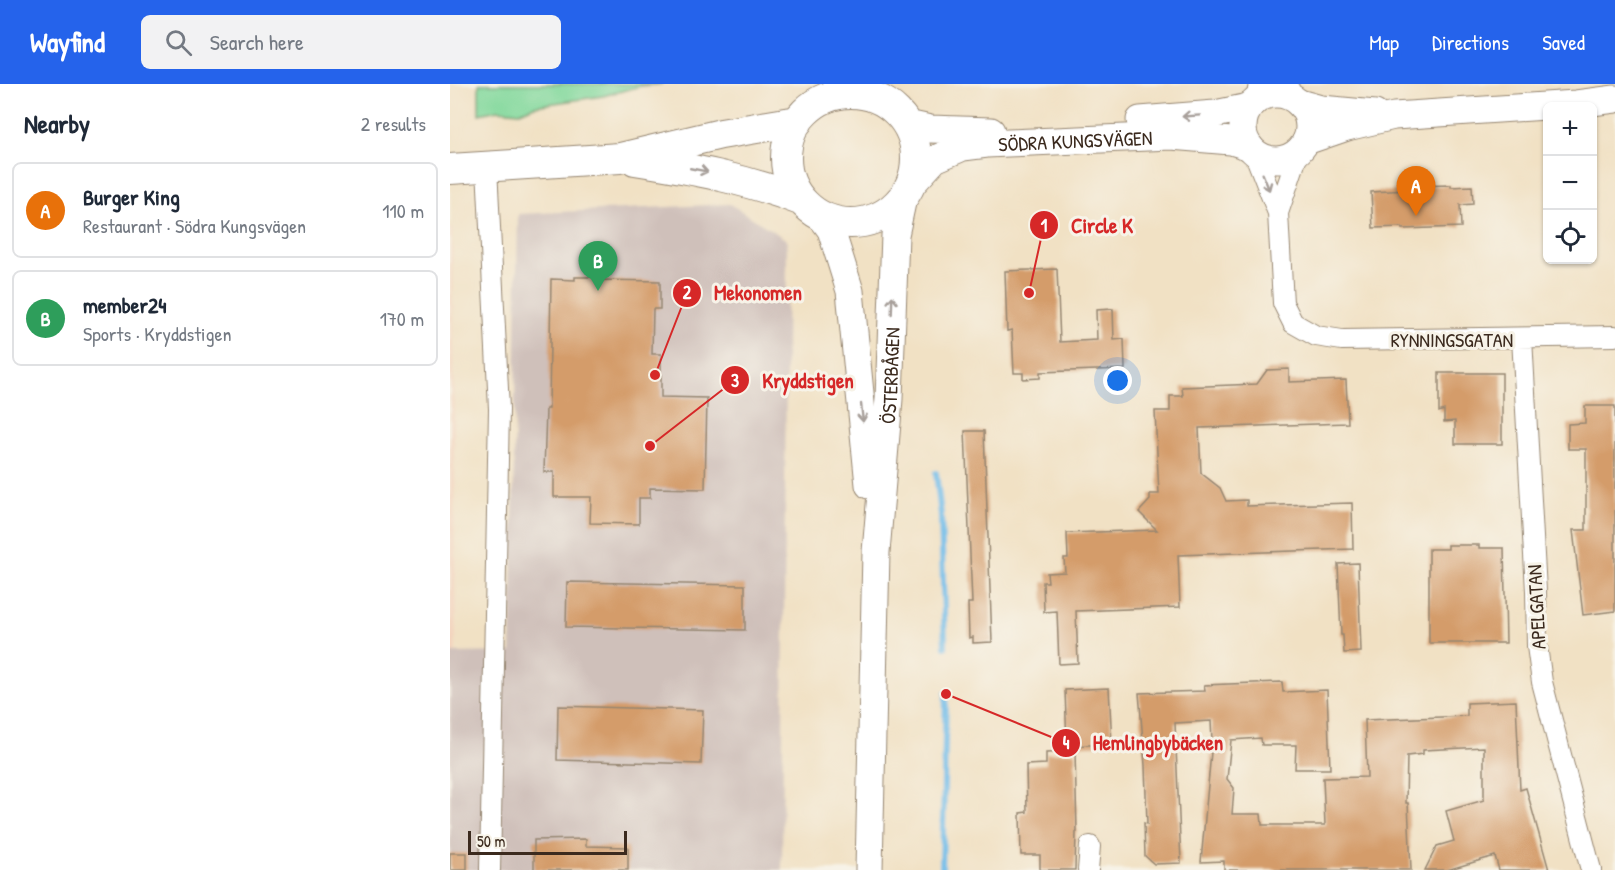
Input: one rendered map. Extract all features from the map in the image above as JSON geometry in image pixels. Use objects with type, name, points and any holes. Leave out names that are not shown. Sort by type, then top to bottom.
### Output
[{"type":"main road","points":[[620,158],[700,170],[777,191],[848,224],[865,222],[879,218],[893,209],[907,191],[916,169],[917,153],[914,137],[887,84]]},
{"type":"main road","points":[[450,169],[620,158],[721,134],[846,93],[865,94],[880,99],[904,120]]},
{"type":"main road","points":[[1394,116],[1347,127],[1303,146],[1290,157],[1279,160],[1267,159],[1252,150],[1245,139],[1243,125],[1255,97],[1271,94],[1293,95],[1321,109],[1394,116],[1576,104],[1615,99]]},
{"type":"main road","points":[[1293,95],[1305,110],[1309,121],[1310,130],[1303,146]]},
{"type":"main road","name":"SÖDRA KUNGSVÄGEN","points":[[904,120],[930,129],[988,132],[1215,114],[1255,97]]},
{"type":"main road","points":[[810,208],[790,186],[785,168],[785,150],[814,103]]},
{"type":"main road","name":"SÖDRA KUNGSVÄGEN","points":[[907,191],[935,159],[963,147],[987,144],[1171,136],[1231,141],[1252,150]]},
{"type":"main road","name":"ÖSTERBÅGEN","points":[[869,870],[876,552],[889,399],[895,235],[907,191]]},
{"type":"main road","name":"ÖSTERBÅGEN","points":[[810,208],[831,230],[850,291],[876,552]]},
{"type":"street","points":[[1278,213],[1303,146]]},
{"type":"street","points":[[1252,150],[1278,213]]},
{"type":"street","points":[[487,166],[499,409],[490,870]]},
{"type":"street","name":"RYNNINGSGATAN","points":[[1278,213],[1284,303],[1293,323],[1316,336],[1342,340],[1615,336]]},
{"type":"street","name":"APELGATAN","points":[[1522,338],[1537,646],[1542,682],[1591,870]]},
{"type":"street","points":[[1088,870],[1090,846]]},
{"type":"shaded area","points":[[730,204],[787,240],[782,870],[450,870],[450,653],[511,652],[518,214]]},
{"type":"shaded area","points":[[450,228],[452,228],[456,653],[450,653]]},
{"type":"green space","points":[[479,84],[663,84],[534,106],[520,112],[498,110],[479,114]]},
{"type":"building","points":[[1451,185],[1451,187],[1472,186],[1473,204],[1460,205],[1461,227],[1373,228],[1371,192],[1409,190],[1412,186]]},
{"type":"building","points":[[1057,269],[1060,342],[1097,340],[1096,310],[1113,309],[1114,340],[1124,339],[1125,369],[1040,372],[1040,378],[1023,379],[1023,373],[1014,373],[1012,330],[1007,331],[1005,271]]},
{"type":"building","points":[[575,277],[598,277],[598,280],[660,281],[660,309],[653,309],[652,354],[661,354],[661,397],[707,398],[705,489],[650,488],[650,498],[639,498],[639,524],[590,523],[591,497],[554,497],[554,472],[544,472],[546,409],[549,409],[551,279],[575,280]]},
{"type":"building","points":[[1289,369],[1289,382],[1346,380],[1348,423],[1199,428],[1201,473],[1220,488],[1226,501],[1247,500],[1247,506],[1352,503],[1353,549],[1178,555],[1180,607],[1076,611],[1078,663],[1059,664],[1057,611],[1044,612],[1043,582],[1048,582],[1047,573],[1065,572],[1064,558],[1068,558],[1067,533],[1157,530],[1139,512],[1150,500],[1150,494],[1159,494],[1155,411],[1170,411],[1170,396],[1183,396],[1182,387],[1257,384],[1267,370]]},
{"type":"building","points":[[1439,373],[1502,373],[1502,444],[1455,444],[1455,421],[1444,422],[1444,410],[1439,412]]},
{"type":"building","points":[[1585,406],[1615,406],[1615,611],[1583,615],[1573,530],[1586,530],[1586,449],[1568,449],[1568,424],[1585,423]]},
{"type":"building","points":[[965,431],[984,431],[992,642],[973,643],[973,637],[969,638],[968,603],[972,603]]},
{"type":"building","points":[[1448,545],[1504,548],[1506,643],[1429,643],[1429,549],[1448,549]]},
{"type":"building","points":[[1358,563],[1361,652],[1344,653],[1338,564]]},
{"type":"building","points":[[567,582],[745,585],[745,630],[566,627]]},
{"type":"building","points":[[1282,682],[1283,692],[1327,690],[1330,769],[1295,769],[1296,745],[1262,745],[1261,738],[1231,740],[1227,779],[1234,788],[1232,814],[1261,814],[1262,825],[1325,825],[1323,778],[1367,777],[1365,720],[1467,716],[1467,703],[1516,701],[1520,790],[1526,788],[1549,870],[1499,870],[1495,856],[1447,870],[1425,870],[1437,846],[1454,841],[1446,811],[1484,800],[1484,747],[1423,750],[1423,754],[1407,756],[1406,803],[1408,803],[1411,870],[1224,870],[1224,861],[1201,862],[1212,741],[1211,721],[1175,723],[1181,863],[1154,864],[1145,856],[1144,823],[1147,824],[1145,765],[1139,693],[1205,691],[1204,685]]},
{"type":"building","points":[[1109,688],[1112,744],[1067,746],[1065,690]]},
{"type":"building","points":[[558,706],[703,710],[701,764],[557,760]]},
{"type":"building","points":[[1075,752],[1077,832],[1075,870],[1040,870],[1040,855],[1021,855],[1020,813],[1027,812],[1026,765],[1046,764],[1046,753]]},
{"type":"building","points":[[586,839],[586,846],[628,847],[628,870],[534,870],[534,840]]},
{"type":"building","points":[[450,853],[467,853],[467,870],[450,870]]},
{"type":"waterway","points":[[936,473],[941,515],[945,647]]},
{"type":"waterway","points":[[942,870],[946,694]]},
{"type":"place","name":"Burger King","points":[[1416,216]]},
{"type":"place","name":"member24","points":[[598,291]]},
{"type":"place","name":"Circle K","points":[[1029,293]]},
{"type":"place","name":"Mekonomen","points":[[655,375]]},
{"type":"place","name":"Kryddstigen","points":[[650,446]]},
{"type":"place","name":"Hemlingbybäcken","points":[[946,694]]}]
